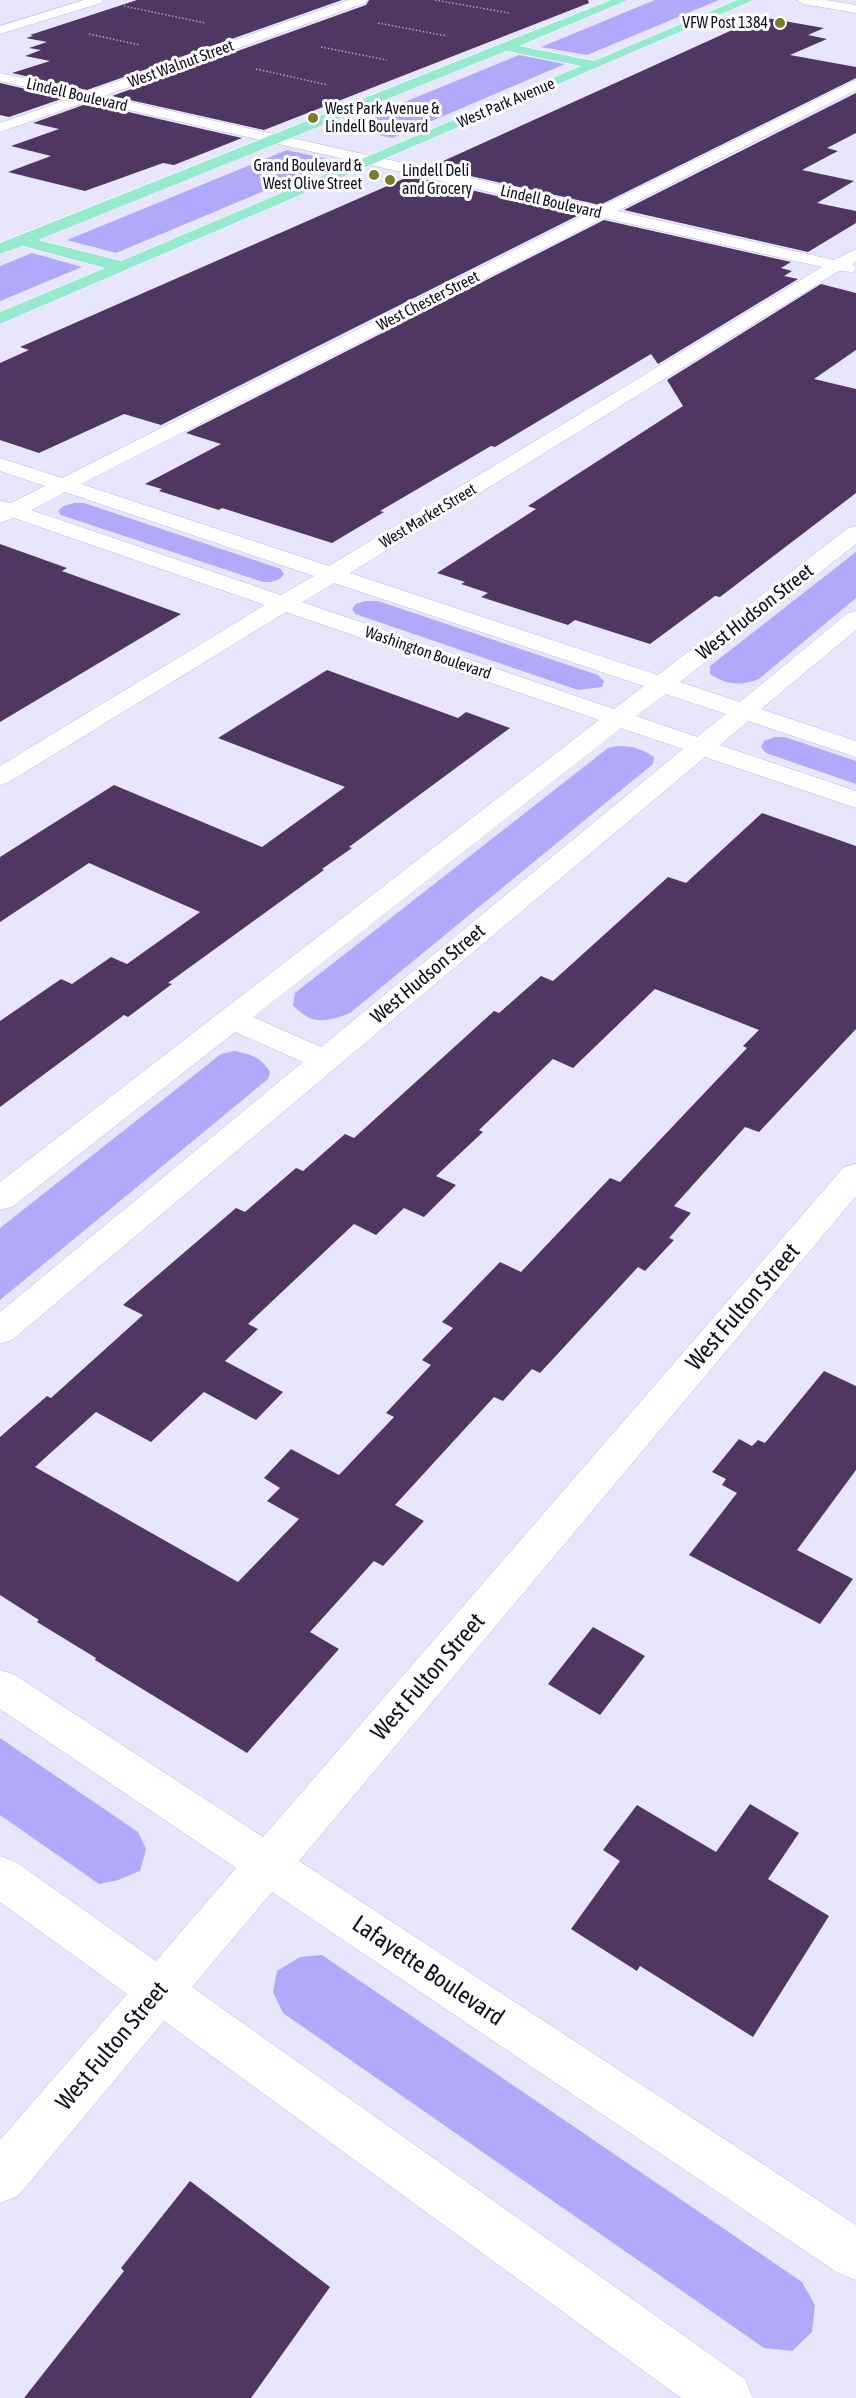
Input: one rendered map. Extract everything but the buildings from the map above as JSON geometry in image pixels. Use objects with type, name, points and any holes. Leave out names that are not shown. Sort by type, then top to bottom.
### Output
[{"type":"highway","points":[[0,249],[622,0]]},
{"type":"highway","name":"West Park Avenue","points":[[0,319],[748,0]]},
{"type":"highway","points":[[505,47],[596,64]]},
{"type":"highway","points":[[21,240],[122,267]]},
{"type":"street","points":[[0,30],[97,0]]},
{"type":"street","name":"West Walnut Street","points":[[0,128],[361,0]]},
{"type":"street","points":[[803,0],[856,9]]},
{"type":"street","name":"Lindell Boulevard","points":[[0,77],[601,213],[850,257]]},
{"type":"street","name":"Lindell Boulevard","points":[[87,79],[147,93]]},
{"type":"street","name":"West Chester Street","points":[[4,512],[64,485],[856,84]]},
{"type":"street","points":[[282,122],[336,134]]},
{"type":"street","points":[[368,141],[433,155]]},
{"type":"street","name":"Lindell Boulevard","points":[[606,194],[652,204]]},
{"type":"street","name":"West Market Street","points":[[0,777],[850,257]]},
{"type":"street","points":[[0,464],[856,749]]},
{"type":"street","name":"Washington Boulevard","points":[[4,512],[284,604],[856,800]]},
{"type":"street","name":"West Hudson Street","points":[[0,1199],[856,533]]},
{"type":"street","name":"West Hudson Street","points":[[0,1331],[856,618]]},
{"type":"street","points":[[231,1020],[324,1060]]},
{"type":"street","name":"West Fulton Street","points":[[0,2178],[856,1175]]},
{"type":"street","name":"Lafayette Boulevard","points":[[0,1687],[856,2255]]},
{"type":"street","points":[[0,1876],[726,2398]]},
{"type":"path","points":[[435,0],[562,23]]},
{"type":"path","points":[[324,13],[505,47]]},
{"type":"shaded area","points":[[655,0],[719,0],[587,55],[541,47]]},
{"type":"shaded area","points":[[519,55],[565,64],[392,138],[344,127]]},
{"type":"shaded area","points":[[287,150],[336,161],[116,253],[67,240]]},
{"type":"shaded area","points":[[32,253],[82,267],[0,301],[0,266]]},
{"type":"shaded area","points":[[84,503],[281,569],[284,574],[272,582],[263,582],[61,515],[58,511],[63,506]]},
{"type":"shaded area","points":[[856,552],[856,598],[759,679],[746,683],[734,683],[710,674],[710,666]]},
{"type":"shaded area","points":[[378,601],[598,675],[604,681],[602,687],[578,690],[355,614],[352,609],[356,604]]},
{"type":"shaded area","points":[[775,737],[785,737],[856,761],[856,784],[766,753],[761,747],[764,741]]},
{"type":"shaded area","points":[[633,747],[646,752],[654,757],[653,764],[350,1013],[320,1020],[307,1016],[293,1005],[295,993],[608,748]]},
{"type":"shaded area","points":[[234,1051],[259,1060],[270,1072],[268,1079],[0,1300],[0,1228],[221,1054]]},
{"type":"shaded area","points":[[0,1738],[138,1832],[146,1849],[140,1871],[118,1880],[99,1884],[0,1815]]},
{"type":"shaded area","points":[[322,1955],[802,2282],[815,2305],[812,2332],[792,2351],[764,2348],[283,2013],[273,1992],[277,1971],[300,1957]]},
{"type":"place","name":"VFW Post 1384","points":[[780,23]]},
{"type":"place","name":"West Park Avenue & Lindell Boulevard","points":[[313,118]]},
{"type":"place","name":"Grand Boulevard & West Olive Street","points":[[374,175]]},
{"type":"place","name":"Lindell Deli and Grocery","points":[[390,180]]}]
